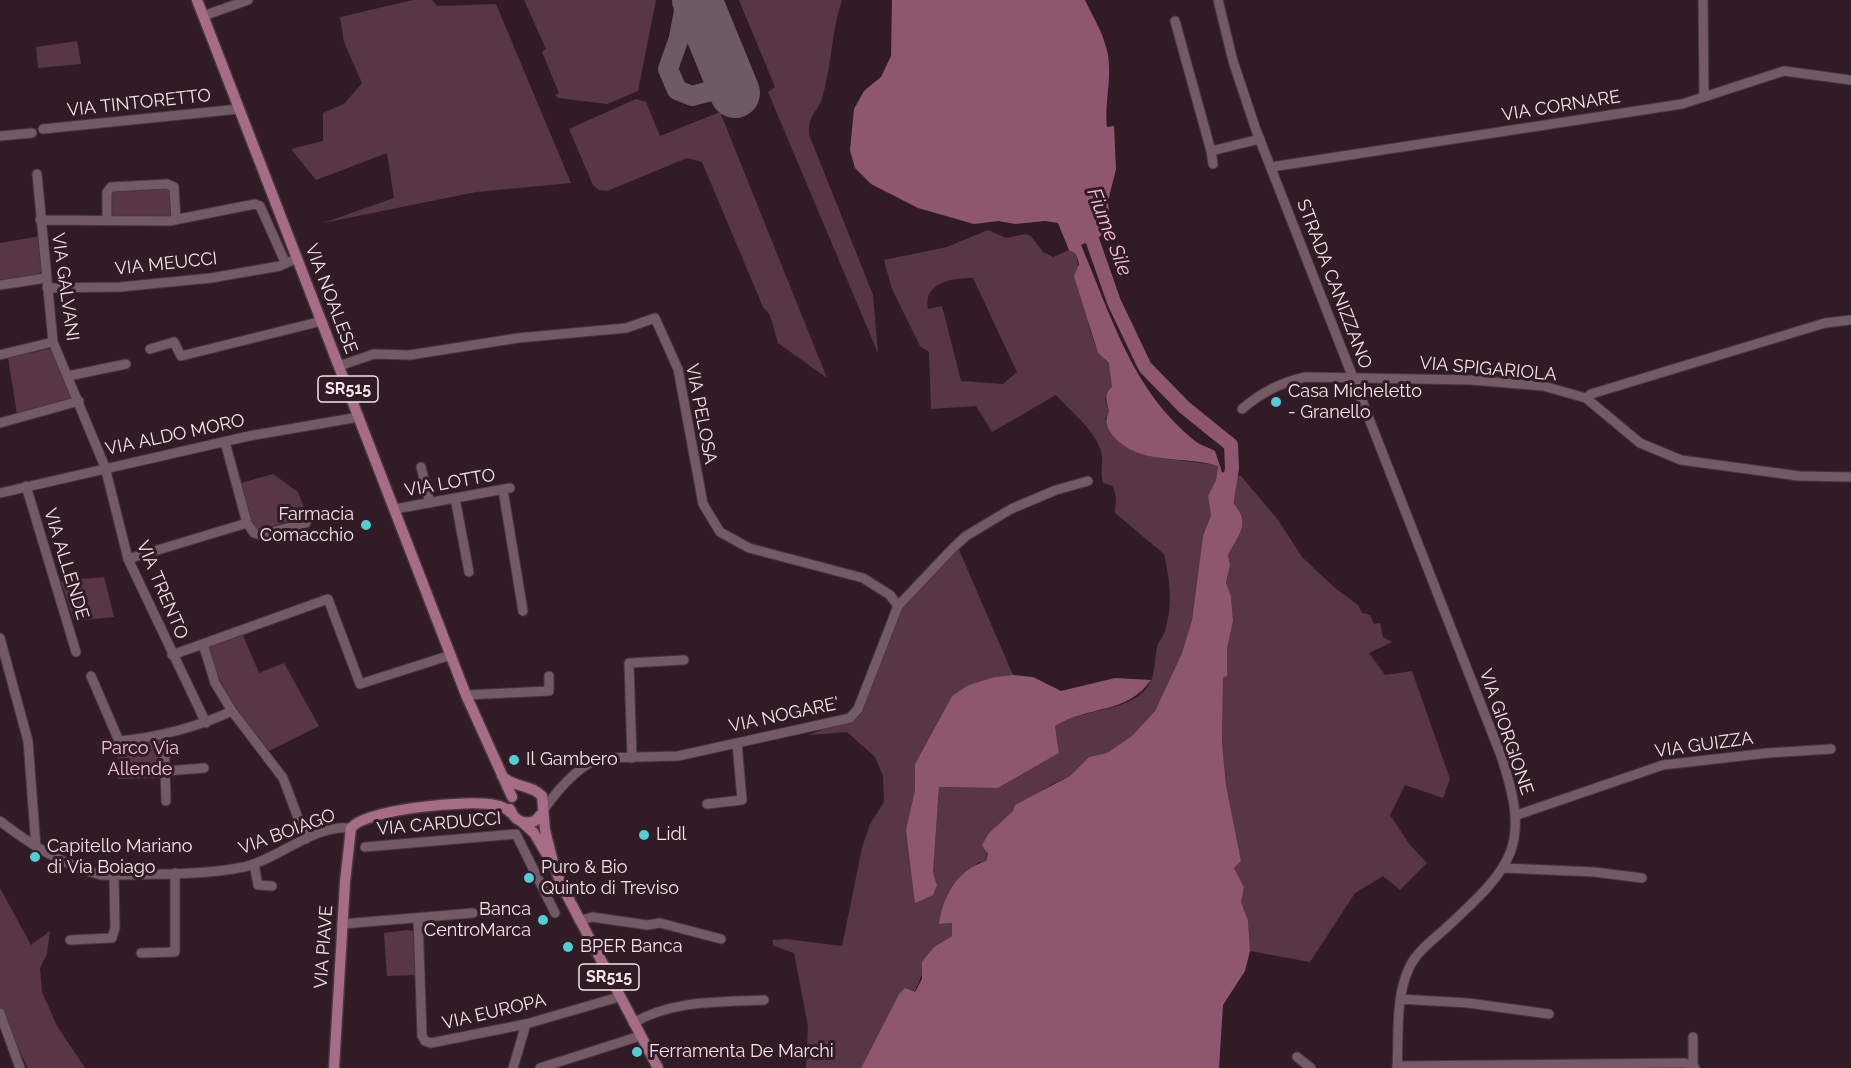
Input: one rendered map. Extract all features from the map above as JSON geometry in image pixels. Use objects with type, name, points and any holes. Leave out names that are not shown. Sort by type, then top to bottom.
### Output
[{"type":"main road","name":"VIA NOALESE","points":[[197,0],[466,694],[512,797]]},
{"type":"main road","points":[[500,799],[504,793],[503,781],[530,789],[542,796],[554,866]]},
{"type":"main road","points":[[530,789],[512,797],[512,813],[523,822],[535,821],[543,811]]},
{"type":"main road","name":"VIA BOIAGO","points":[[487,804],[512,797]]},
{"type":"main road","name":"VIA BOIAGO","points":[[351,828],[365,819],[411,808],[487,804],[501,807],[512,813]]},
{"type":"main road","name":"SR515","points":[[523,822],[534,832],[554,866],[579,921],[658,1068]]},
{"type":"main road","name":"VIA PIAVE","points":[[334,1068],[342,924],[351,828]]},
{"type":"street","points":[[204,16],[248,0]]},
{"type":"street","name":"STRADA CANIZZANO","points":[[1218,0],[1233,61],[1260,139],[1443,609]]},
{"type":"street","points":[[1703,0],[1704,97]]},
{"type":"street","points":[[1175,21],[1213,164]]},
{"type":"street","name":"VIA CORNARE","points":[[1271,166],[1682,104],[1784,71],[1851,80]]},
{"type":"street","name":"VIA TINTORETTO","points":[[43,129],[239,109]]},
{"type":"street","points":[[0,136],[32,133]]},
{"type":"street","points":[[1211,151],[1260,139]]},
{"type":"street","name":"VIA GALVANI","points":[[37,174],[53,342],[105,467]]},
{"type":"street","points":[[107,221],[107,192],[111,187],[167,184],[174,187],[176,220]]},
{"type":"street","points":[[40,220],[176,220],[258,205],[285,262]]},
{"type":"street","name":"VIA MEUCCI","points":[[0,285],[47,283],[120,287],[211,278],[280,266],[285,262],[298,259]]},
{"type":"street","name":"VIA PELOSA","points":[[339,366],[374,354],[410,355],[518,338],[626,328],[655,318],[678,369],[703,504],[720,532],[749,548],[863,578],[890,595],[898,606]]},
{"type":"street","points":[[1586,398],[1591,394],[1825,323],[1851,320]]},
{"type":"street","points":[[150,349],[174,342],[181,356],[322,321]]},
{"type":"street","points":[[0,355],[53,342]]},
{"type":"street","points":[[68,376],[126,364]]},
{"type":"street","name":"VIA SPIGARIOLA","points":[[1242,409],[1259,395],[1281,382],[1305,377],[1533,385],[1586,398],[1640,443],[1666,455],[1739,469],[1822,477],[1851,477]]},
{"type":"street","points":[[0,423],[79,401]]},
{"type":"street","name":"VIA ALDO MORO","points":[[0,493],[105,467],[359,417]]},
{"type":"street","points":[[225,442],[247,523],[254,533],[261,535],[306,523]]},
{"type":"street","points":[[421,466],[430,503]]},
{"type":"street","name":"VIA TRENTO","points":[[105,467],[128,559],[206,723]]},
{"type":"street","name":"VIA NOGARE'","points":[[543,811],[562,788],[593,761],[607,757],[678,756],[850,718],[858,709],[898,606],[966,536],[1011,509],[1056,490],[1088,481]]},
{"type":"street","name":"VIA ALLENDE","points":[[26,486],[76,652]]},
{"type":"street","name":"VIA LOTTO","points":[[395,509],[506,489],[523,611]]},
{"type":"street","points":[[455,498],[469,572]]},
{"type":"street","points":[[128,559],[247,523]]},
{"type":"street","points":[[172,655],[328,599],[360,684],[451,655]]},
{"type":"street","name":"VIA GIORGIONE","points":[[1397,1067],[1400,999],[1410,967],[1419,952],[1484,893],[1503,868],[1511,850],[1517,815],[1514,796],[1500,753],[1443,609]]},
{"type":"street","points":[[0,638],[28,741],[36,847]]},
{"type":"street","points":[[203,644],[215,682],[232,711],[276,766],[306,840]]},
{"type":"street","points":[[632,758],[629,663],[684,660]]},
{"type":"street","points":[[91,676],[119,741],[164,736],[206,723],[232,711]]},
{"type":"street","points":[[466,694],[549,691],[549,676]]},
{"type":"street","points":[[164,736],[166,801]]},
{"type":"street","points":[[707,804],[742,800],[737,743]]},
{"type":"street","name":"VIA GUIZZA","points":[[1517,815],[1663,765],[1768,753],[1831,749]]},
{"type":"street","points":[[165,771],[204,768]]},
{"type":"street","points":[[530,789],[549,791],[562,788]]},
{"type":"street","name":"VIA BOIAGO","points":[[0,821],[36,847],[78,869],[101,875],[232,869],[254,864],[340,827],[351,828]]},
{"type":"street","name":"VIA CARDUCCI","points":[[365,847],[516,834],[555,913]]},
{"type":"street","points":[[254,864],[258,885],[272,885]]},
{"type":"street","points":[[1503,868],[1594,872],[1642,878]]},
{"type":"street","points":[[141,953],[175,952],[176,873]]},
{"type":"street","points":[[70,940],[112,938],[115,928],[114,875]]},
{"type":"street","points":[[342,924],[473,913]]},
{"type":"street","points":[[579,921],[592,917],[647,925],[660,923],[721,939]]},
{"type":"street","name":"VIA EUROPA","points":[[418,918],[422,1036],[425,1041],[432,1043],[526,1024],[619,997]]},
{"type":"street","points":[[1400,999],[1468,1003],[1549,1014]]},
{"type":"street","points":[[633,1023],[649,1014],[679,1005],[764,1000]]},
{"type":"street","points":[[0,1013],[12,1040],[20,1068]]},
{"type":"street","points":[[513,1068],[526,1024]]},
{"type":"street","points":[[540,1068],[640,1036]]},
{"type":"street","points":[[1397,1067],[1638,1065],[1694,1067],[1693,1037]]},
{"type":"street","points":[[0,1039],[12,1040]]},
{"type":"street","points":[[1297,1057],[1311,1068]]},
{"type":"green space","points":[[413,0],[432,0],[437,6],[496,4],[571,183],[476,192],[323,223],[394,198],[387,153],[316,180],[291,149],[323,141],[323,113],[344,104],[362,83],[344,42],[340,17]]},
{"type":"green space","points":[[524,0],[656,0],[638,91],[607,104],[558,98],[555,95],[559,93],[542,52],[546,49]]},
{"type":"green space","points":[[739,0],[842,0],[825,86],[820,103],[809,124],[809,130],[873,295],[878,353],[768,92],[775,87]]},
{"type":"green space","points":[[77,41],[81,64],[38,68],[36,47]]},
{"type":"green space","points":[[636,99],[646,102],[660,136],[720,112],[827,378],[778,343],[770,315],[763,307],[702,162],[687,158],[607,191],[599,190],[593,185],[569,129]]},
{"type":"green space","points":[[170,187],[173,218],[109,219],[109,192]]},
{"type":"green space","points":[[988,230],[1006,238],[1026,234],[1031,236],[1043,252],[1053,257],[1069,250],[1076,253],[1082,297],[1091,333],[1098,353],[1109,363],[1112,375],[1112,387],[1105,399],[1109,412],[1105,419],[1159,458],[1218,465],[1216,480],[1208,496],[1211,515],[1203,536],[1192,620],[1182,653],[1155,711],[1132,736],[1107,753],[1089,757],[1070,776],[1051,785],[1013,811],[989,833],[986,861],[977,863],[939,924],[952,923],[952,936],[934,947],[914,993],[899,994],[861,1068],[806,1068],[808,1026],[794,953],[774,946],[772,940],[786,939],[842,946],[862,848],[870,824],[884,802],[883,776],[875,757],[847,732],[809,735],[848,719],[894,611],[957,545],[1013,675],[995,677],[952,696],[915,764],[915,790],[906,831],[937,885],[933,873],[939,787],[998,788],[1059,753],[1055,726],[1133,700],[1146,689],[1152,678],[1158,645],[1168,621],[1170,593],[1164,554],[1115,513],[1116,497],[1113,486],[1103,483],[1102,455],[1095,438],[1056,395],[992,432],[976,406],[931,409],[929,352],[920,346],[892,289],[884,260],[947,247]],"holes":[[[973,278],[1017,372],[1003,384],[961,381],[942,306],[928,309],[930,293],[935,287],[956,279]]]},
{"type":"green space","points":[[41,236],[41,272],[36,276],[0,281],[0,243]]},
{"type":"green space","points":[[50,349],[56,355],[75,398],[17,414],[8,358]]},
{"type":"green space","points":[[273,474],[298,492],[307,516],[253,532],[241,483]]},
{"type":"green space","points":[[1235,476],[1241,476],[1278,520],[1302,557],[1335,588],[1358,605],[1362,613],[1370,615],[1374,624],[1380,623],[1383,637],[1392,642],[1369,653],[1385,675],[1412,671],[1450,779],[1443,798],[1405,785],[1390,815],[1410,845],[1427,863],[1400,890],[1383,876],[1355,893],[1310,962],[1250,951],[1248,920],[1241,902],[1244,887],[1234,868],[1241,861],[1226,785],[1222,743],[1223,677],[1227,675],[1227,649],[1233,621],[1231,596],[1226,584],[1230,565],[1228,555],[1242,524],[1240,512],[1227,495],[1235,485]]},
{"type":"green space","points":[[104,577],[114,617],[74,621],[61,581]]},
{"type":"green space","points":[[242,633],[259,673],[284,663],[319,726],[269,751],[232,702],[206,646]]},
{"type":"green space","name":"Parco Via Allende","points":[[160,739],[160,778],[118,779],[118,742]]},
{"type":"green space","points":[[0,888],[31,945],[50,931],[47,954],[40,968],[42,992],[57,1026],[85,1068],[28,1068],[0,1011]]},
{"type":"green space","points":[[414,931],[415,975],[387,976],[384,933]]},
{"type":"shaded area","points":[[892,0],[1085,0],[1104,41],[1109,67],[1107,127],[1114,126],[1116,169],[1108,201],[1110,225],[1107,233],[1081,245],[1114,325],[1139,375],[1173,421],[1197,443],[1215,451],[1222,472],[1235,476],[1235,485],[1227,495],[1242,518],[1241,530],[1228,555],[1230,565],[1226,583],[1231,596],[1233,621],[1227,649],[1227,676],[1223,677],[1222,743],[1226,785],[1241,861],[1234,868],[1244,887],[1241,902],[1248,920],[1250,951],[1245,971],[1223,1005],[1219,1068],[861,1068],[899,994],[905,988],[915,992],[922,979],[922,962],[934,947],[952,936],[952,923],[939,924],[944,904],[959,878],[976,865],[986,861],[988,854],[982,845],[989,833],[1013,811],[1015,805],[1070,776],[1089,757],[1107,753],[1132,736],[1155,711],[1182,653],[1192,620],[1203,536],[1211,515],[1208,496],[1216,480],[1218,466],[1136,452],[1114,437],[1108,428],[1107,395],[1112,387],[1109,363],[1098,353],[1074,276],[1079,264],[1076,254],[1069,250],[1058,223],[1045,221],[1015,224],[999,221],[974,224],[918,208],[871,184],[855,168],[850,150],[854,109],[864,91],[881,77],[891,56]]},
{"type":"shaded area","points":[[1013,675],[1033,677],[1061,691],[1115,678],[1151,680],[1130,699],[1068,719],[1055,726],[1059,753],[998,788],[939,787],[933,873],[937,885],[933,895],[915,903],[906,830],[915,790],[915,764],[952,696],[969,685],[995,677]]},
{"type":"waterway","name":"Fiume Sile","points":[[1086,222],[1114,302],[1145,367],[1184,407],[1231,445],[1232,468],[1225,512]]},
{"type":"taxiway","points":[[686,0],[679,38],[668,69],[677,90],[692,96],[714,90],[723,73],[722,61]]},
{"type":"runway","points":[[697,0],[735,93]]},
{"type":"place","name":"Casa Micheletto - Granello","points":[[1276,402]]},
{"type":"place","name":"Farmacia Comacchio","points":[[366,525]]},
{"type":"place","name":"Il Gambero","points":[[514,760]]},
{"type":"place","name":"Lidl","points":[[644,835]]},
{"type":"place","name":"Capitello Mariano di Via Boiago","points":[[35,857]]},
{"type":"place","name":"Puro & Bio Quinto di Treviso","points":[[529,878]]},
{"type":"place","name":"Banca CentroMarca","points":[[543,920]]},
{"type":"place","name":"BPER Banca","points":[[568,947]]},
{"type":"place","name":"Ferramenta De Marchi","points":[[637,1052]]}]
